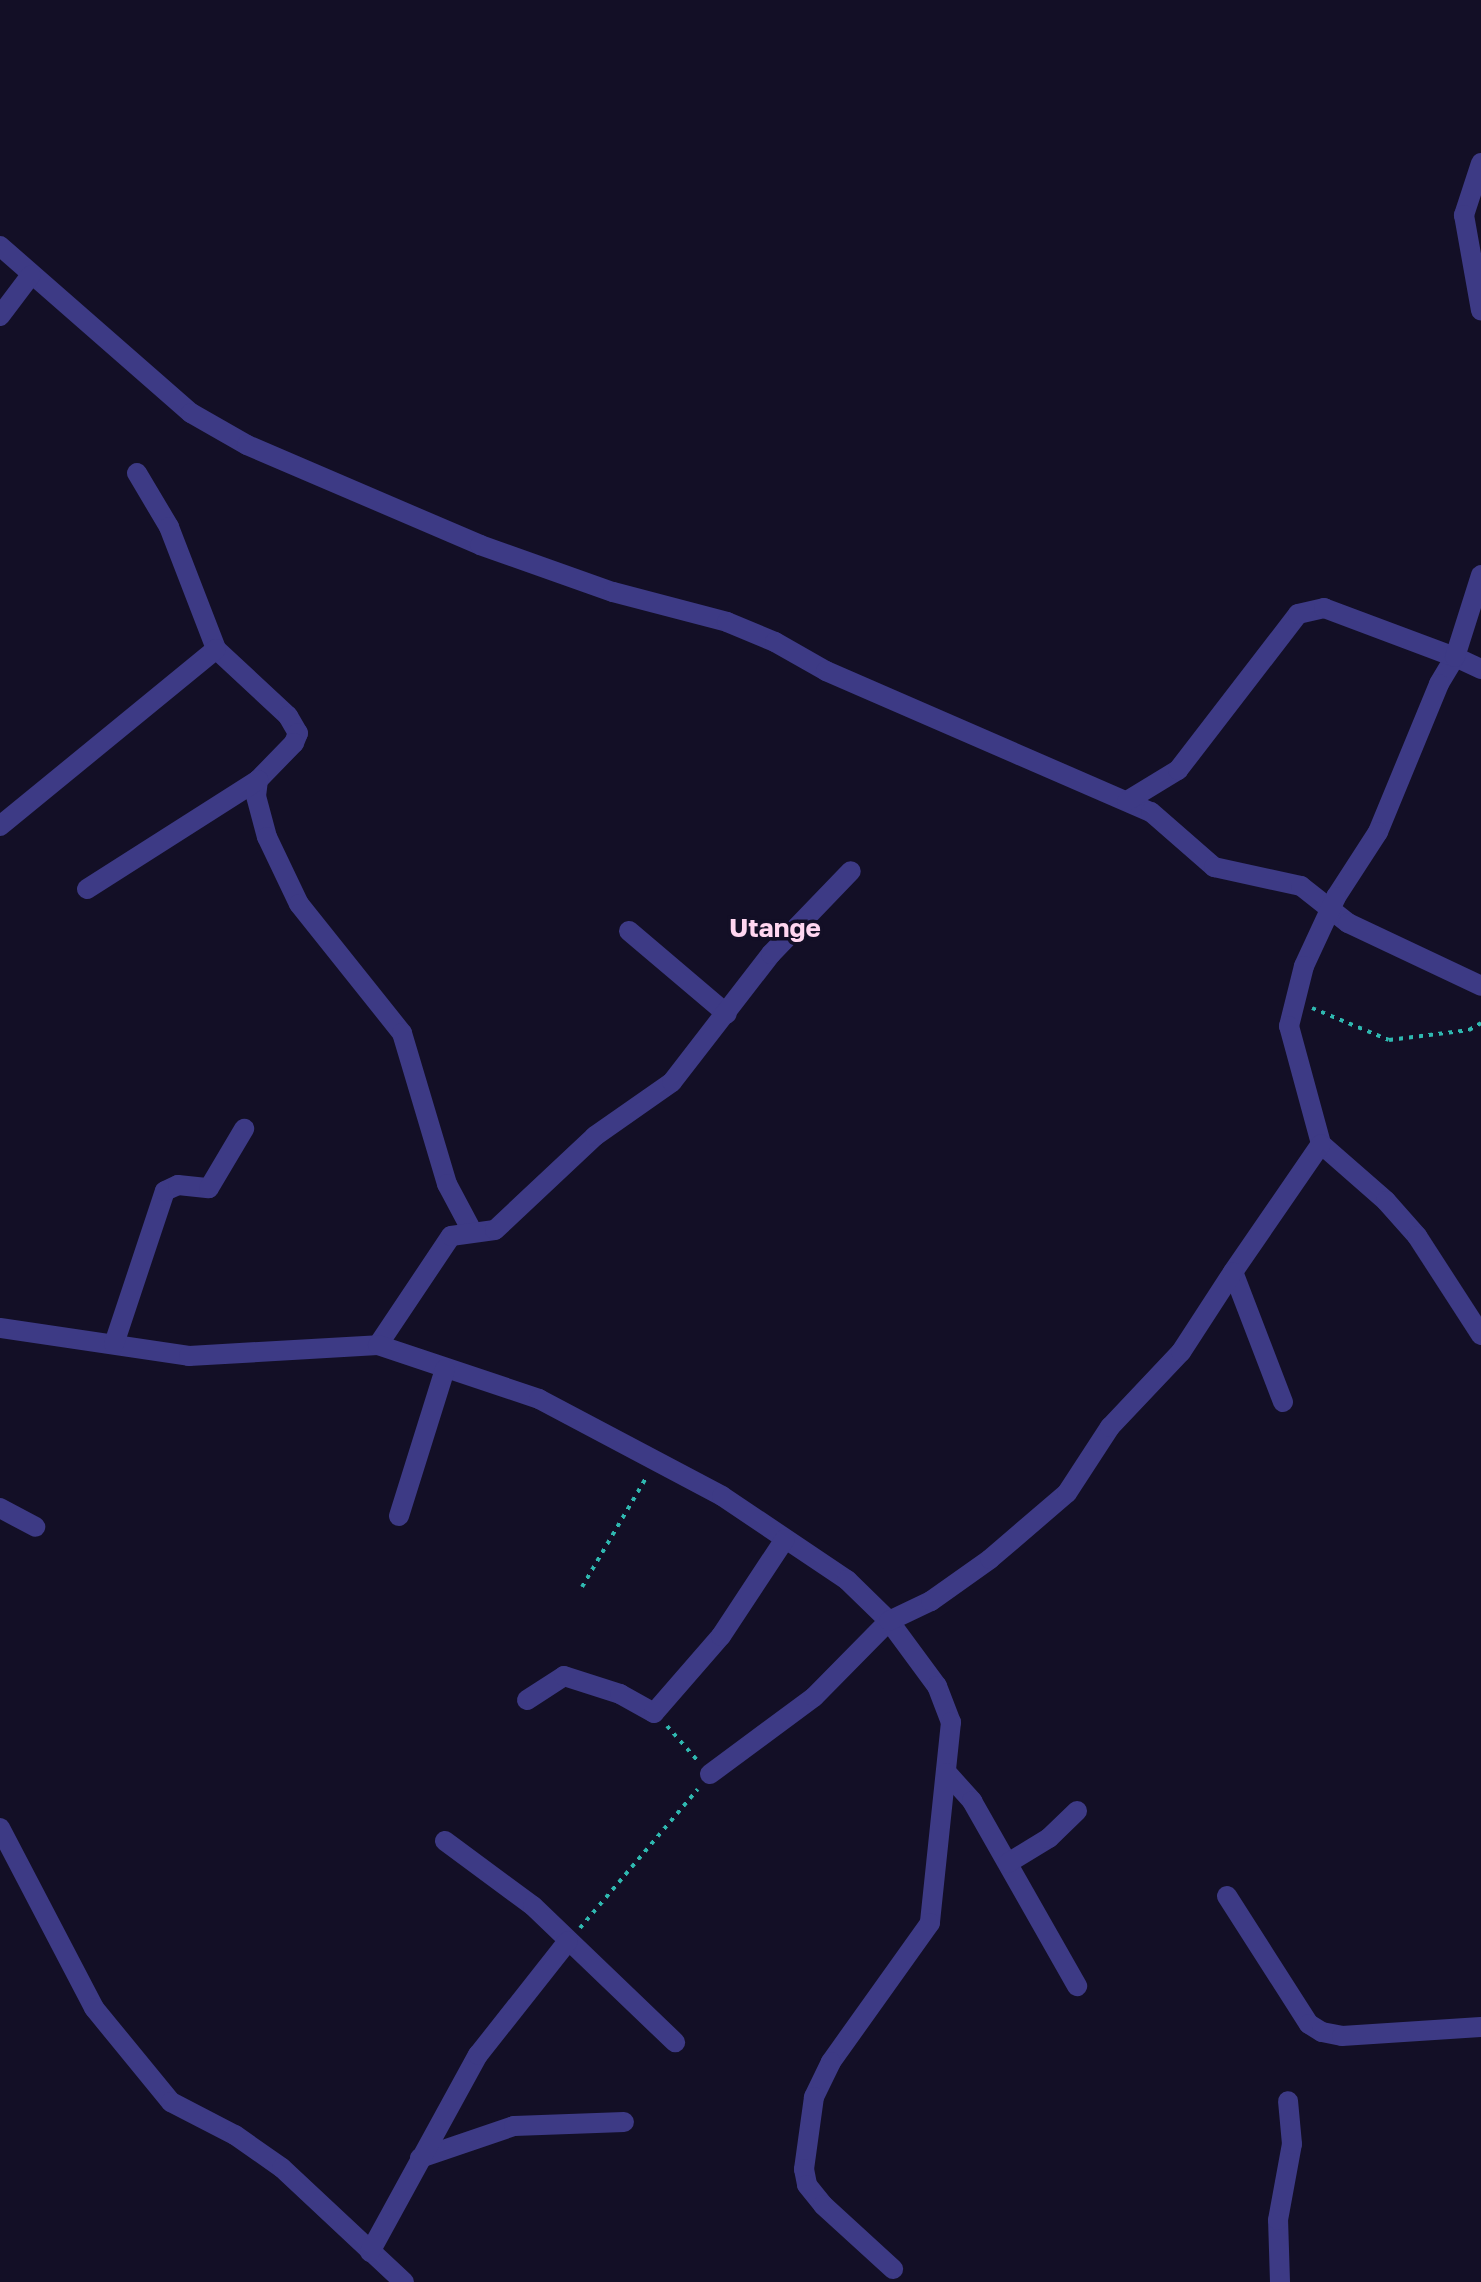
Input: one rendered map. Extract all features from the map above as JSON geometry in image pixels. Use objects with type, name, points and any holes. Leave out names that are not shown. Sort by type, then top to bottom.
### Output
[{"type":"street","points":[[1481,163],[1464,215],[1481,310]]},
{"type":"street","points":[[0,246],[191,413],[247,445],[480,545],[613,592],[727,622],[826,671],[1127,801],[1168,823],[1195,856],[1214,867],[1301,886],[1329,912],[1406,955],[1481,986]]},
{"type":"street","points":[[0,316],[31,275]]},
{"type":"street","points":[[87,889],[258,780],[294,743],[298,733],[288,716],[216,649],[169,527],[137,473]]},
{"type":"street","points":[[1481,575],[1455,657],[1378,832],[1329,912],[1294,1000],[1289,1026],[1321,1144],[1386,1201],[1417,1236],[1481,1335]]},
{"type":"street","points":[[1127,801],[1178,770],[1307,608],[1324,608],[1481,669]]},
{"type":"street","points":[[0,826],[216,649]]},
{"type":"street","points":[[258,780],[256,796],[267,837],[299,904],[386,1006],[402,1033],[447,1184],[472,1231]]},
{"type":"street","points":[[378,1345],[451,1236],[495,1230],[595,1136],[672,1082],[771,954],[851,871]]},
{"type":"street","points":[[629,931],[727,1014]]},
{"type":"street","points":[[114,1344],[165,1191],[178,1185],[209,1188],[244,1129]]},
{"type":"street","points":[[710,1774],[814,1697],[889,1621],[931,1601],[990,1559],[1067,1493],[1110,1427],[1181,1352],[1321,1144]]},
{"type":"street","points":[[1233,1272],[1283,1402]]},
{"type":"street","points":[[0,1330],[189,1356],[378,1345],[539,1399],[656,1460],[847,1580],[889,1621],[937,1686],[951,1722],[930,1923],[831,2062],[814,2097],[804,2169],[807,2185],[823,2205],[893,2269]]},
{"type":"street","points":[[399,1516],[445,1369]]},
{"type":"street","points":[[0,1508],[35,1527]]},
{"type":"street","points":[[527,1700],[564,1676],[620,1694],[654,1713],[736,1616],[785,1539]]},
{"type":"street","points":[[947,1773],[972,1801],[1077,1986]]},
{"type":"street","points":[[1008,1863],[1049,1838],[1077,1811]]},
{"type":"street","points":[[0,1828],[94,2008],[171,2102],[235,2135],[282,2168],[404,2282]]},
{"type":"street","points":[[445,1841],[533,1906],[675,2042]]},
{"type":"street","points":[[1227,1896],[1309,2024],[1322,2032],[1342,2036],[1481,2027]]},
{"type":"street","points":[[370,2252],[478,2055],[568,1941]]},
{"type":"street","points":[[1280,2282],[1278,2220],[1292,2144],[1288,2101]]},
{"type":"street","points":[[420,2158],[514,2126],[624,2122]]},
{"type":"path","points":[[1294,1000],[1389,1040],[1469,1030],[1481,1023]]},
{"type":"path","points":[[582,1587],[656,1460]]},
{"type":"path","points":[[568,1941],[710,1774],[654,1713]]},
{"type":"district","name":"Utange","points":[[775,928]]}]
